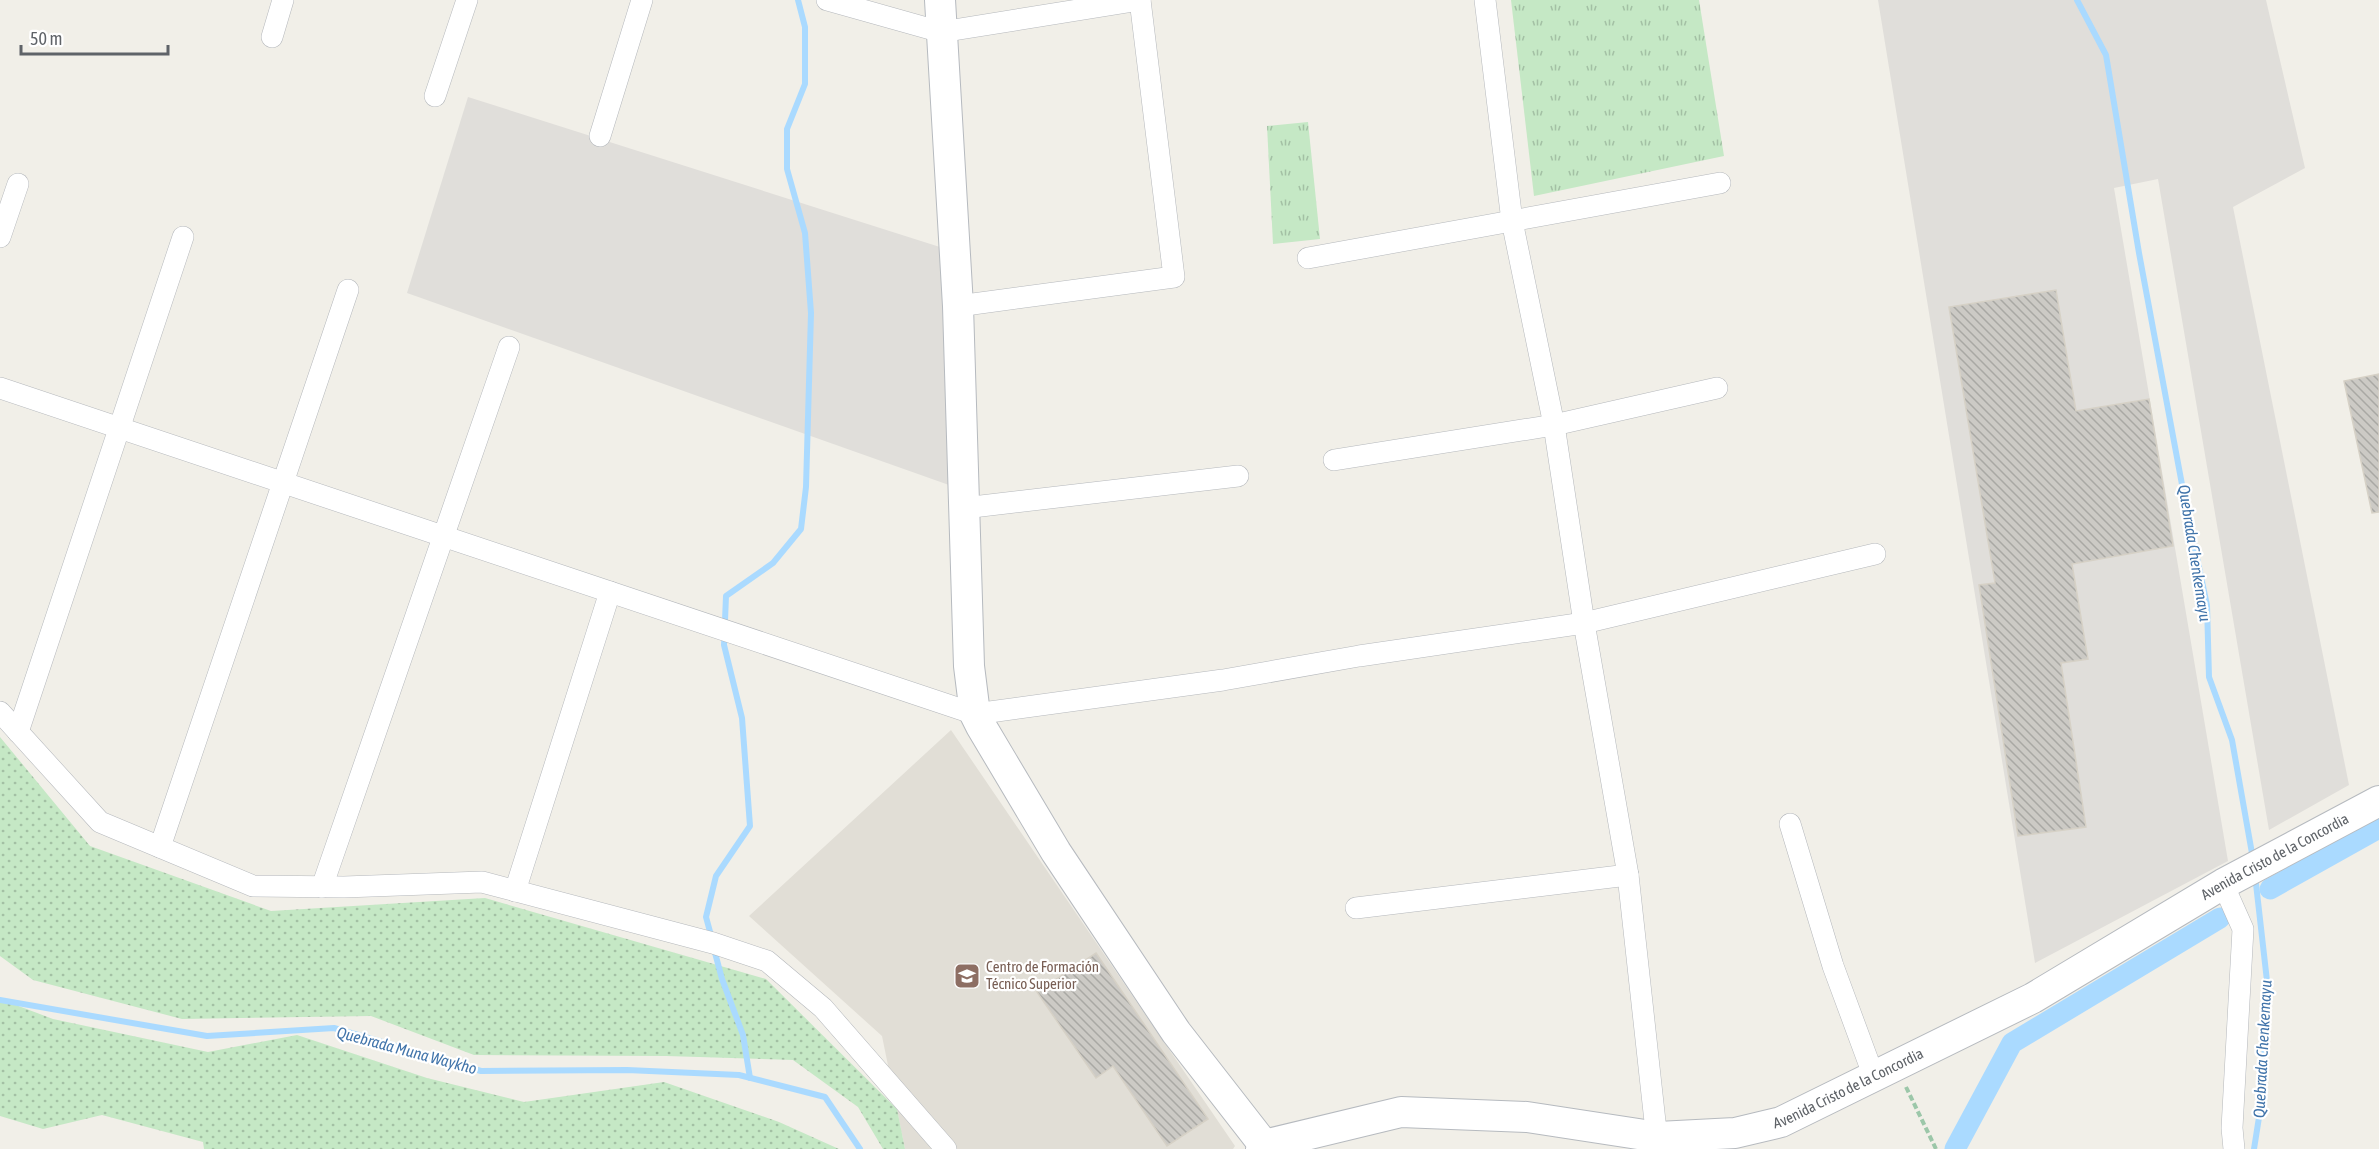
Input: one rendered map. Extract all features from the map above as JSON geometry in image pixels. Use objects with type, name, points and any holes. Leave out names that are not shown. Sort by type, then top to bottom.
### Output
[{"type":"street","points":[[272,37],[283,0]]},
{"type":"street","points":[[435,96],[466,0]]},
{"type":"street","points":[[600,136],[642,0]]},
{"type":"street","points":[[827,0],[941,32],[1140,0],[1174,277],[958,306]]},
{"type":"street","points":[[940,0],[958,306],[969,666],[975,714],[1056,852],[1170,1023],[1263,1147]]},
{"type":"street","points":[[1485,0],[1512,221],[1554,425],[1584,624],[1628,875],[1650,1145]]},
{"type":"street","points":[[1308,258],[1720,183]]},
{"type":"street","points":[[0,237],[18,184]]},
{"type":"street","points":[[18,732],[183,237]]},
{"type":"street","points":[[160,847],[348,290]]},
{"type":"street","points":[[322,887],[509,347]]},
{"type":"street","points":[[0,388],[975,714],[1223,680],[1359,656],[1584,624],[1875,554]]},
{"type":"street","points":[[1334,460],[1554,425],[1717,388]]},
{"type":"street","points":[[964,508],[1238,476]]},
{"type":"street","points":[[515,891],[610,592]]},
{"type":"street","points":[[0,712],[100,822],[253,886],[322,887],[482,882],[713,943],[767,961],[823,1008],[946,1149]]},
{"type":"street","name":"Avenida Cristo de la Concordia","points":[[1263,1147],[1401,1112],[1527,1117],[1650,1145],[1735,1133],[1781,1122],[2034,998],[2228,882],[2379,801]]},
{"type":"street","points":[[1790,824],[1833,966],[1885,1072]]},
{"type":"street","points":[[1356,908],[1628,875]]},
{"type":"street","points":[[2228,882],[2243,929],[2232,1128],[2234,1149]]},
{"type":"path","points":[[1885,1072],[1936,1149]]},
{"type":"shaded area","points":[[1878,0],[2266,0],[2305,168],[2233,207],[2349,785],[2269,830],[2158,179],[2114,188],[2228,861],[2035,963]]},
{"type":"shaded area","points":[[468,97],[943,248],[949,485],[407,293]]},
{"type":"shaded area","name":"Centro de Formación Técnico Superior","points":[[951,730],[1235,1146],[1233,1149],[905,1149],[882,1036],[749,916]]},
{"type":"green space","points":[[1511,0],[1699,0],[1724,156],[1534,196]]},
{"type":"green space","points":[[1308,122],[1320,239],[1273,244],[1267,126]]},
{"type":"green space","points":[[0,737],[90,846],[271,911],[485,898],[766,979],[897,1109],[905,1149],[883,1149],[858,1107],[793,1060],[666,1056],[474,1055],[371,1016],[182,1019],[33,980],[0,956]]},
{"type":"green space","points":[[0,999],[53,1019],[208,1052],[297,1035],[427,1078],[524,1102],[664,1082],[779,1122],[839,1149],[204,1149],[203,1142],[102,1115],[43,1129],[0,1116]]},
{"type":"building","points":[[2056,290],[2076,411],[2149,399],[2173,546],[2072,564],[2088,659],[2061,663],[2086,827],[2018,836],[1979,585],[1995,583],[1949,307]]},
{"type":"building","points":[[2379,374],[2379,512],[2372,513],[2344,381]]},
{"type":"building","points":[[1096,953],[1208,1119],[1167,1146],[1113,1066],[1096,1078],[1037,992]]},
{"type":"waterway","points":[[712,939],[706,917],[716,876],[750,826],[742,718],[724,645],[726,596],[773,563],[801,529],[806,487],[811,313],[805,233],[787,169],[787,129],[805,84],[805,27],[798,0]]},
{"type":"waterway","name":"Quebrada Chenkemayu","points":[[2077,0],[2106,55],[2139,253],[2186,506],[2207,605],[2209,677],[2232,740],[2253,859]]},
{"type":"waterway","points":[[2270,889],[2379,828]]},
{"type":"waterway","name":"Quebrada Chenkemayu","points":[[2254,1149],[2263,1092],[2267,981],[2255,875]]},
{"type":"waterway","points":[[1955,1149],[2012,1043],[2220,918]]},
{"type":"waterway","points":[[714,949],[722,979],[743,1035],[750,1078]]},
{"type":"waterway","name":"Quebrada Muna Waykho","points":[[0,1000],[207,1036],[334,1028],[481,1071],[627,1070],[739,1075],[825,1097],[860,1149]]},
{"type":"place","name":"Centro de Formación Técnico Superior","points":[[967,976]]}]
